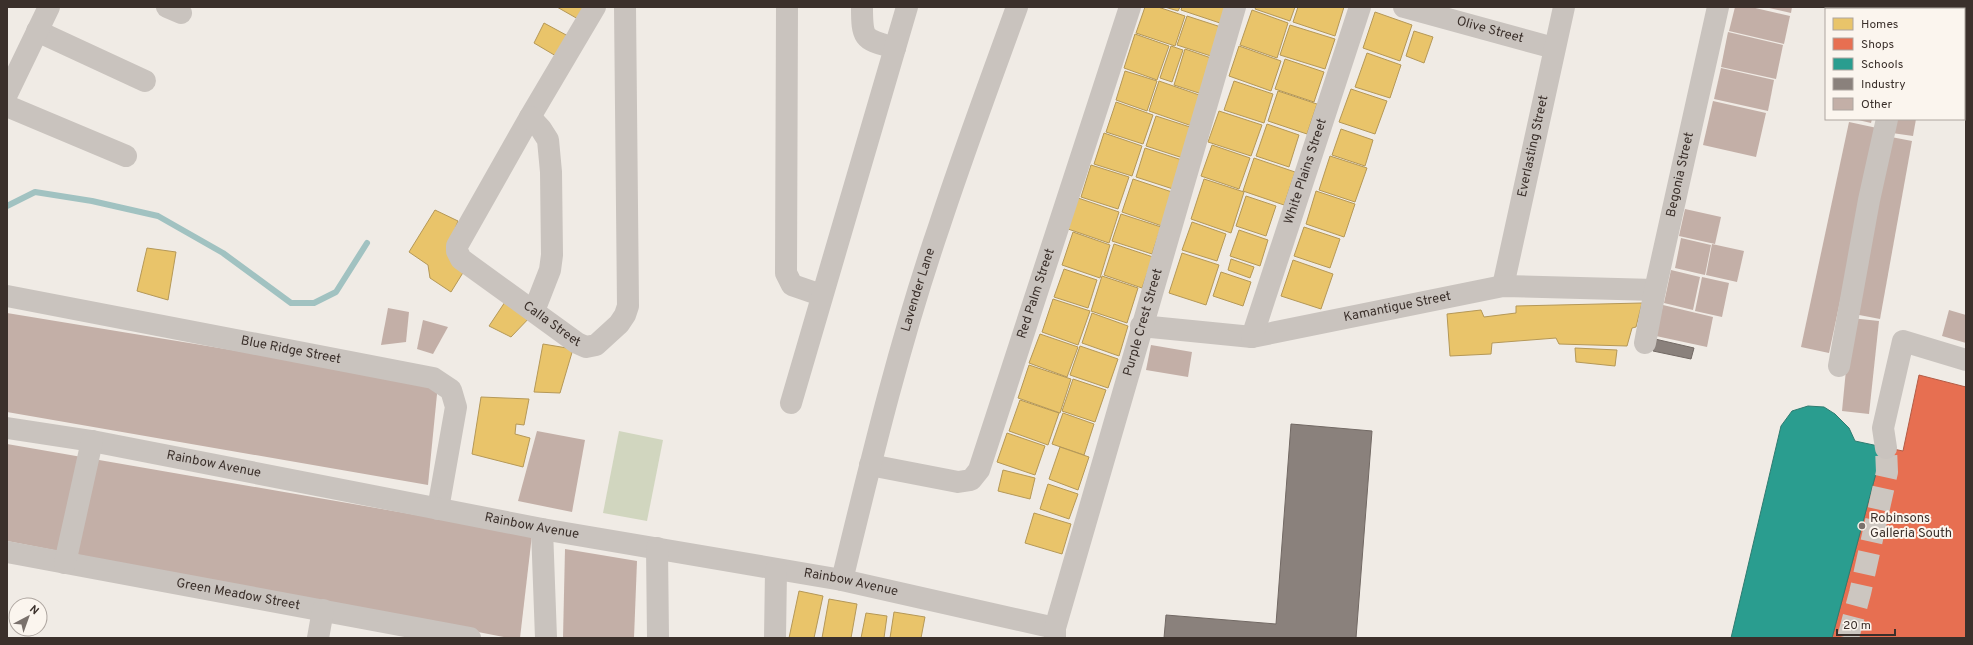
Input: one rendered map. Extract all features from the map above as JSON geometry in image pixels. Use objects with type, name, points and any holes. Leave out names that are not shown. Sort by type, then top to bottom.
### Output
[{"type":"street","points":[[7,94],[49,7]]},
{"type":"street","name":"Calla Street","points":[[595,7],[530,116],[460,240],[457,251],[461,258],[577,343],[586,347],[596,345],[625,316],[628,306],[625,7]]},
{"type":"street","points":[[787,7],[786,273],[792,285],[821,296]]},
{"type":"street","points":[[862,7],[862,24],[865,36],[870,40],[895,48]]},
{"type":"street","points":[[791,403],[906,7]]},
{"type":"street","name":"Lavender Lane","points":[[842,580],[870,466],[911,317],[939,225],[1017,7]]},
{"type":"street","name":"Red Palm Street","points":[[870,466],[958,482],[971,480],[979,470],[1130,7]]},
{"type":"street","name":"Purple Crest Street","points":[[1055,633],[1142,326],[1235,7]]},
{"type":"street","name":"White Plains Street","points":[[1252,337],[1360,7]]},
{"type":"street","name":"Olive Street","points":[[1404,7],[1554,48]]},
{"type":"street","name":"Everlasting Street","points":[[1504,286],[1564,7]]},
{"type":"street","name":"Begonia Street","points":[[1645,344],[1655,290],[1718,7]]},
{"type":"street","points":[[37,31],[145,81]]},
{"type":"street","points":[[7,106],[126,156]]},
{"type":"street","points":[[530,116],[548,140],[552,180],[552,255],[550,270],[534,311]]},
{"type":"street","points":[[1839,366],[1869,200],[1888,120]]},
{"type":"street","name":"Kamantigue Street","points":[[1142,326],[1252,337],[1504,286],[1655,290]]},
{"type":"street","name":"Blue Ridge Street","points":[[7,296],[433,378],[452,390],[456,407],[438,509]]},
{"type":"street","points":[[1886,448],[1883,428],[1903,342],[1966,360]]},
{"type":"street","name":"Rainbow Avenue","points":[[7,428],[92,441],[542,530],[842,580],[1055,633]]},
{"type":"street","points":[[65,563],[92,441]]},
{"type":"street","points":[[542,530],[546,638]]},
{"type":"street","points":[[657,548],[658,638]]},
{"type":"street","name":"Green Meadow Street","points":[[7,552],[470,638]]},
{"type":"street","points":[[775,638],[776,570]]},
{"type":"street","points":[[318,638],[323,610]]},
{"type":"green space","points":[[619,431],[663,440],[647,521],[603,513]]},
{"type":"building: Homes","points":[[557,7],[587,7],[578,19]]},
{"type":"building: Homes","points":[[1145,7],[1158,7],[1185,16],[1175,46],[1136,33]]},
{"type":"building: Homes","points":[[1165,7],[1180,7],[1178,11]]},
{"type":"building: Homes","points":[[1182,7],[1228,7],[1223,24],[1181,10]]},
{"type":"building: Homes","points":[[1256,7],[1295,7],[1290,21],[1255,9]]},
{"type":"building: Homes","points":[[1298,7],[1344,7],[1335,36],[1293,22]]},
{"type":"building: Homes","points":[[1252,10],[1288,23],[1277,58],[1240,45]]},
{"type":"building: Homes","points":[[1375,12],[1412,25],[1400,61],[1363,48]]},
{"type":"building: Homes","points":[[1187,16],[1224,28],[1214,57],[1177,45]]},
{"type":"building: Homes","points":[[544,23],[568,36],[556,56],[534,43]]},
{"type":"building: Homes","points":[[1290,25],[1335,39],[1325,69],[1280,55]]},
{"type":"building: Homes","points":[[1414,31],[1433,37],[1424,63],[1406,56]]},
{"type":"building: Homes","points":[[1135,34],[1169,46],[1157,80],[1124,68]]},
{"type":"building: Homes","points":[[1171,46],[1183,50],[1172,82],[1160,78]]},
{"type":"building: Homes","points":[[1239,46],[1281,61],[1271,91],[1229,76]]},
{"type":"building: Homes","points":[[1185,49],[1214,59],[1202,94],[1174,85]]},
{"type":"building: Homes","points":[[1367,53],[1401,65],[1390,98],[1355,87]]},
{"type":"building: Homes","points":[[1285,59],[1324,72],[1314,102],[1275,89]]},
{"type":"building: Homes","points":[[1125,71],[1157,81],[1147,111],[1116,100]]},
{"type":"building: Homes","points":[[1159,81],[1202,96],[1192,126],[1149,111]]},
{"type":"building: Homes","points":[[1234,81],[1273,94],[1264,123],[1224,110]]},
{"type":"building: Homes","points":[[1351,89],[1387,101],[1375,134],[1339,122]]},
{"type":"building: Homes","points":[[1278,91],[1317,104],[1307,134],[1268,121]]},
{"type":"building: Homes","points":[[1116,102],[1153,115],[1143,144],[1106,132]]},
{"type":"building: Homes","points":[[1219,111],[1262,125],[1251,156],[1208,142]]},
{"type":"building: Homes","points":[[1156,116],[1193,128],[1183,158],[1146,146]]},
{"type":"building: Homes","points":[[1267,124],[1299,135],[1289,167],[1256,156]]},
{"type":"building: Homes","points":[[1341,129],[1373,140],[1365,166],[1332,155]]},
{"type":"building: Homes","points":[[1104,133],[1142,146],[1132,176],[1094,164]]},
{"type":"building: Homes","points":[[1212,145],[1250,158],[1239,189],[1201,176]]},
{"type":"building: Homes","points":[[1145,148],[1182,160],[1173,189],[1136,177]]},
{"type":"building: Homes","points":[[1330,156],[1367,168],[1355,202],[1319,190]]},
{"type":"building: Homes","points":[[1254,158],[1295,172],[1284,205],[1243,191]]},
{"type":"building: Homes","points":[[1091,165],[1129,177],[1118,209],[1081,197]]},
{"type":"building: Homes","points":[[1133,179],[1172,192],[1162,226],[1122,212]]},
{"type":"building: Homes","points":[[1204,179],[1244,192],[1231,233],[1191,219]]},
{"type":"building: Homes","points":[[1316,191],[1355,204],[1344,237],[1306,224]]},
{"type":"building: Homes","points":[[1246,196],[1276,206],[1266,236],[1236,226]]},
{"type":"building: Homes","points":[[1078,198],[1119,212],[1109,243],[1068,229]]},
{"type":"building: Homes","points":[[435,210],[458,221],[451,240],[464,271],[451,292],[430,278],[428,265],[409,252]]},
{"type":"building: Homes","points":[[1121,214],[1161,227],[1152,254],[1112,241]]},
{"type":"building: Homes","points":[[1192,222],[1226,234],[1217,261],[1182,250]]},
{"type":"building: Homes","points":[[1304,227],[1340,239],[1330,268],[1294,256]]},
{"type":"building: Homes","points":[[1239,230],[1268,240],[1260,266],[1230,256]]},
{"type":"building: Homes","points":[[1073,232],[1110,245],[1100,278],[1062,265]]},
{"type":"building: Homes","points":[[1114,244],[1153,257],[1142,288],[1104,275]]},
{"type":"building: Homes","points":[[147,248],[176,252],[168,300],[137,291]]},
{"type":"building: Homes","points":[[1182,253],[1219,265],[1206,305],[1169,293]]},
{"type":"building: Homes","points":[[1231,259],[1254,267],[1250,278],[1228,270]]},
{"type":"building: Homes","points":[[1293,260],[1333,274],[1321,309],[1281,296]]},
{"type":"building: Homes","points":[[1064,269],[1097,280],[1088,308],[1054,297]]},
{"type":"building: Homes","points":[[1221,272],[1251,282],[1243,306],[1213,296]]},
{"type":"building: Homes","points":[[1102,276],[1138,288],[1127,323],[1091,311]]},
{"type":"building: Homes","points":[[507,299],[532,315],[511,337],[489,326]]},
{"type":"building: Homes","points":[[1053,299],[1090,311],[1078,345],[1042,332]]},
{"type":"building: Homes","points":[[1642,303],[1636,327],[1632,328],[1627,346],[1559,344],[1556,338],[1492,343],[1491,354],[1450,356],[1447,314],[1481,310],[1484,317],[1516,313],[1516,306]]},
{"type":"building: Homes","points":[[1092,313],[1128,326],[1119,356],[1082,343]]},
{"type":"building: Homes","points":[[1040,334],[1078,347],[1067,377],[1029,363]]},
{"type":"building: Homes","points":[[543,344],[573,349],[560,393],[534,392]]},
{"type":"building: Homes","points":[[1080,346],[1118,359],[1108,388],[1070,375]]},
{"type":"building: Homes","points":[[1575,348],[1617,350],[1615,366],[1576,362]]},
{"type":"building: Homes","points":[[1029,365],[1071,379],[1060,413],[1018,398]]},
{"type":"building: Homes","points":[[1073,379],[1106,390],[1095,422],[1062,411]]},
{"type":"building: Homes","points":[[481,397],[529,399],[524,425],[516,424],[515,434],[530,438],[523,467],[472,454]]},
{"type":"building: Homes","points":[[1020,400],[1059,413],[1048,445],[1009,431]]},
{"type":"building: Homes","points":[[1063,413],[1094,424],[1084,455],[1052,444]]},
{"type":"building: Homes","points":[[1007,433],[1045,446],[1035,475],[997,462]]},
{"type":"building: Homes","points":[[1060,447],[1089,457],[1078,490],[1049,479]]},
{"type":"building: Homes","points":[[1003,470],[1035,478],[1030,499],[998,491]]},
{"type":"building: Homes","points":[[1048,484],[1078,494],[1069,519],[1040,509]]},
{"type":"building: Homes","points":[[1034,513],[1071,524],[1062,554],[1025,543]]},
{"type":"building: Homes","points":[[799,591],[823,596],[814,638],[789,638]]},
{"type":"building: Homes","points":[[829,599],[857,604],[851,638],[822,638]]},
{"type":"building: Homes","points":[[894,612],[925,617],[921,638],[890,638]]},
{"type":"building: Homes","points":[[866,613],[887,616],[884,638],[861,638]]},
{"type":"building: Shops","points":[[1919,375],[1966,387],[1966,638],[1832,638],[1883,447],[1903,451]]},
{"type":"building: Schools","points":[[1808,406],[1824,407],[1835,414],[1849,428],[1855,441],[1883,447],[1832,638],[1731,638],[1781,426],[1792,411]]},
{"type":"building: Industry","points":[[1655,339],[1694,348],[1691,359],[1653,351]]},
{"type":"building: Industry","points":[[1291,424],[1372,431],[1356,638],[1164,638],[1166,615],[1276,624]]},
{"type":"building: Other","points":[[1735,7],[1751,7],[1790,16],[1784,44],[1729,31]]},
{"type":"building: Other","points":[[1765,7],[1792,7],[1791,13]]},
{"type":"building: Other","points":[[1728,32],[1783,45],[1776,79],[1721,67]]},
{"type":"building: Other","points":[[1721,68],[1774,80],[1768,111],[1714,99]]},
{"type":"building: Other","points":[[1713,101],[1766,113],[1756,157],[1703,145]]},
{"type":"building: Other","points":[[1858,120],[1872,120],[1871,123]]},
{"type":"building: Other","points":[[1895,120],[1916,120],[1913,136],[1892,133]]},
{"type":"building: Other","points":[[1849,122],[1877,128],[1829,353],[1801,347]]},
{"type":"building: Other","points":[[1886,136],[1912,141],[1880,319],[1854,314]]},
{"type":"building: Other","points":[[1685,209],[1721,217],[1715,244],[1679,236]]},
{"type":"building: Other","points":[[1681,238],[1711,245],[1705,275],[1675,268]]},
{"type":"building: Other","points":[[1712,244],[1744,251],[1737,282],[1706,275]]},
{"type":"building: Other","points":[[1671,270],[1700,277],[1693,310],[1664,303]]},
{"type":"building: Other","points":[[1702,277],[1729,283],[1722,317],[1695,311]]},
{"type":"building: Other","points":[[1663,305],[1713,317],[1707,347],[1656,336]]},
{"type":"building: Other","points":[[388,308],[409,312],[406,342],[381,345]]},
{"type":"building: Other","points":[[1949,310],[1966,315],[1966,343],[1942,336]]},
{"type":"building: Other","points":[[7,313],[438,384],[428,485],[7,412]]},
{"type":"building: Other","points":[[1851,318],[1879,321],[1869,414],[1842,411]]},
{"type":"building: Other","points":[[423,320],[448,327],[433,354],[417,349]]},
{"type":"building: Other","points":[[1151,345],[1192,352],[1188,377],[1146,370]]},
{"type":"building: Other","points":[[537,431],[585,440],[572,512],[518,501]]},
{"type":"building: Other","points":[[7,444],[532,535],[520,638],[509,638],[7,541]]},
{"type":"building: Other","points":[[565,549],[637,561],[634,638],[563,638]]},
{"type":"waterway","points":[[7,206],[35,192],[92,201],[158,216],[223,253],[291,303],[314,303],[336,292],[367,243]]},
{"type":"tunnel","points":[[1848,638],[1860,593],[1887,472],[1886,448]]},
{"type":"place","name":"Robinsons Galleria South","points":[[1862,526]]}]
